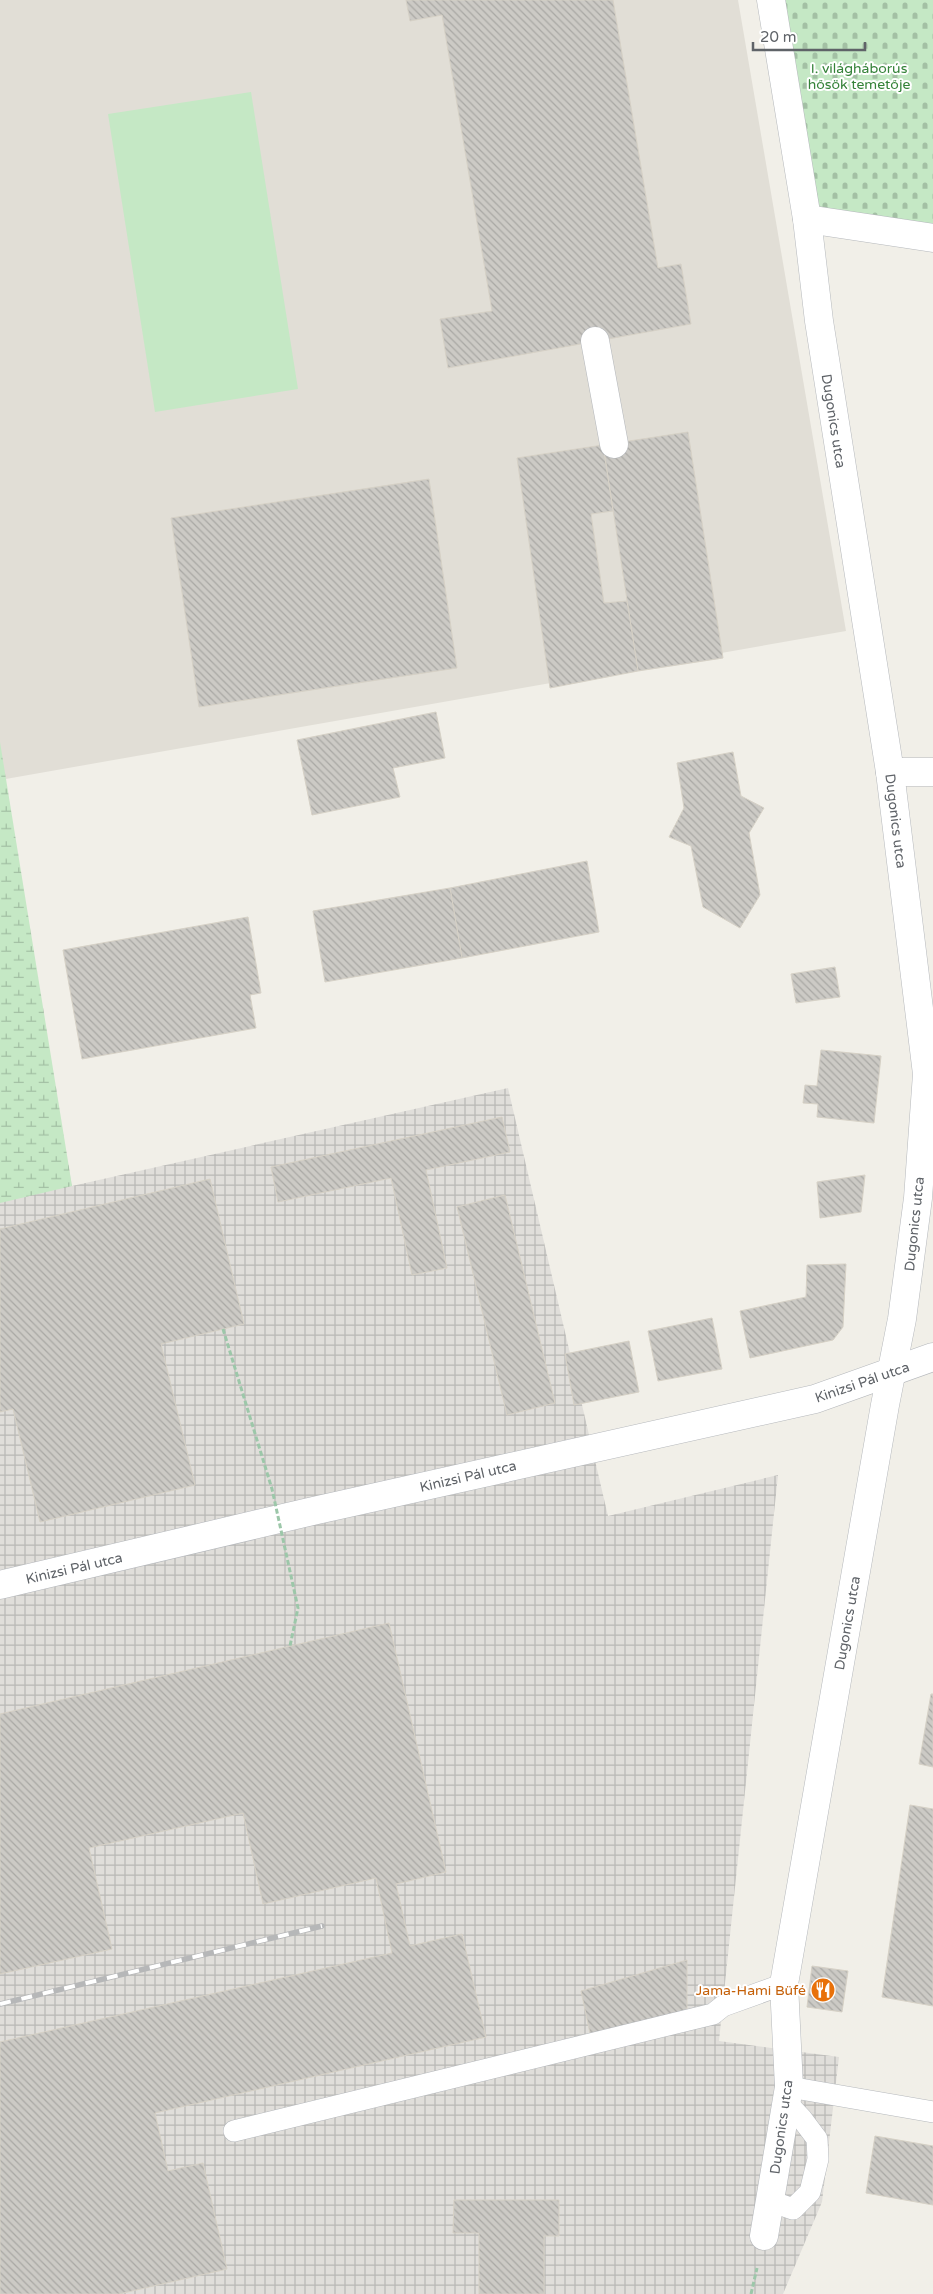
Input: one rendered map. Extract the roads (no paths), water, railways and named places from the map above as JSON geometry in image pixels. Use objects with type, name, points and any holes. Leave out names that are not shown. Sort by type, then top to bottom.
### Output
[{"type":"street","name":"Dugonics utca","points":[[764,2236],[788,2095],[784,1984],[902,1319],[918,1198],[927,1074],[890,772],[818,321],[807,219],[771,0]]},
{"type":"street","points":[[807,219],[933,238]]},
{"type":"street","points":[[595,341],[614,444]]},
{"type":"street","points":[[890,772],[933,772]]},
{"type":"street","name":"Kinizsi Pál utca","points":[[0,1585],[322,1509],[815,1398],[933,1357]]},
{"type":"lane","points":[[234,2131],[712,2014],[723,2006],[784,1984]]},
{"type":"lane","points":[[788,2095],[933,2112]]},
{"type":"lane","points":[[770,2202],[792,2209],[810,2192],[818,2159],[817,2139],[802,2119],[788,2095]]},
{"type":"railway","points":[[0,2004],[322,1926]]},
{"type":"place","name":"Jama-Hami Büfé","points":[[823,1990]]},
{"type":"park label","name":"I. világháborús hősök temetője","points":[[859,76]]}]
